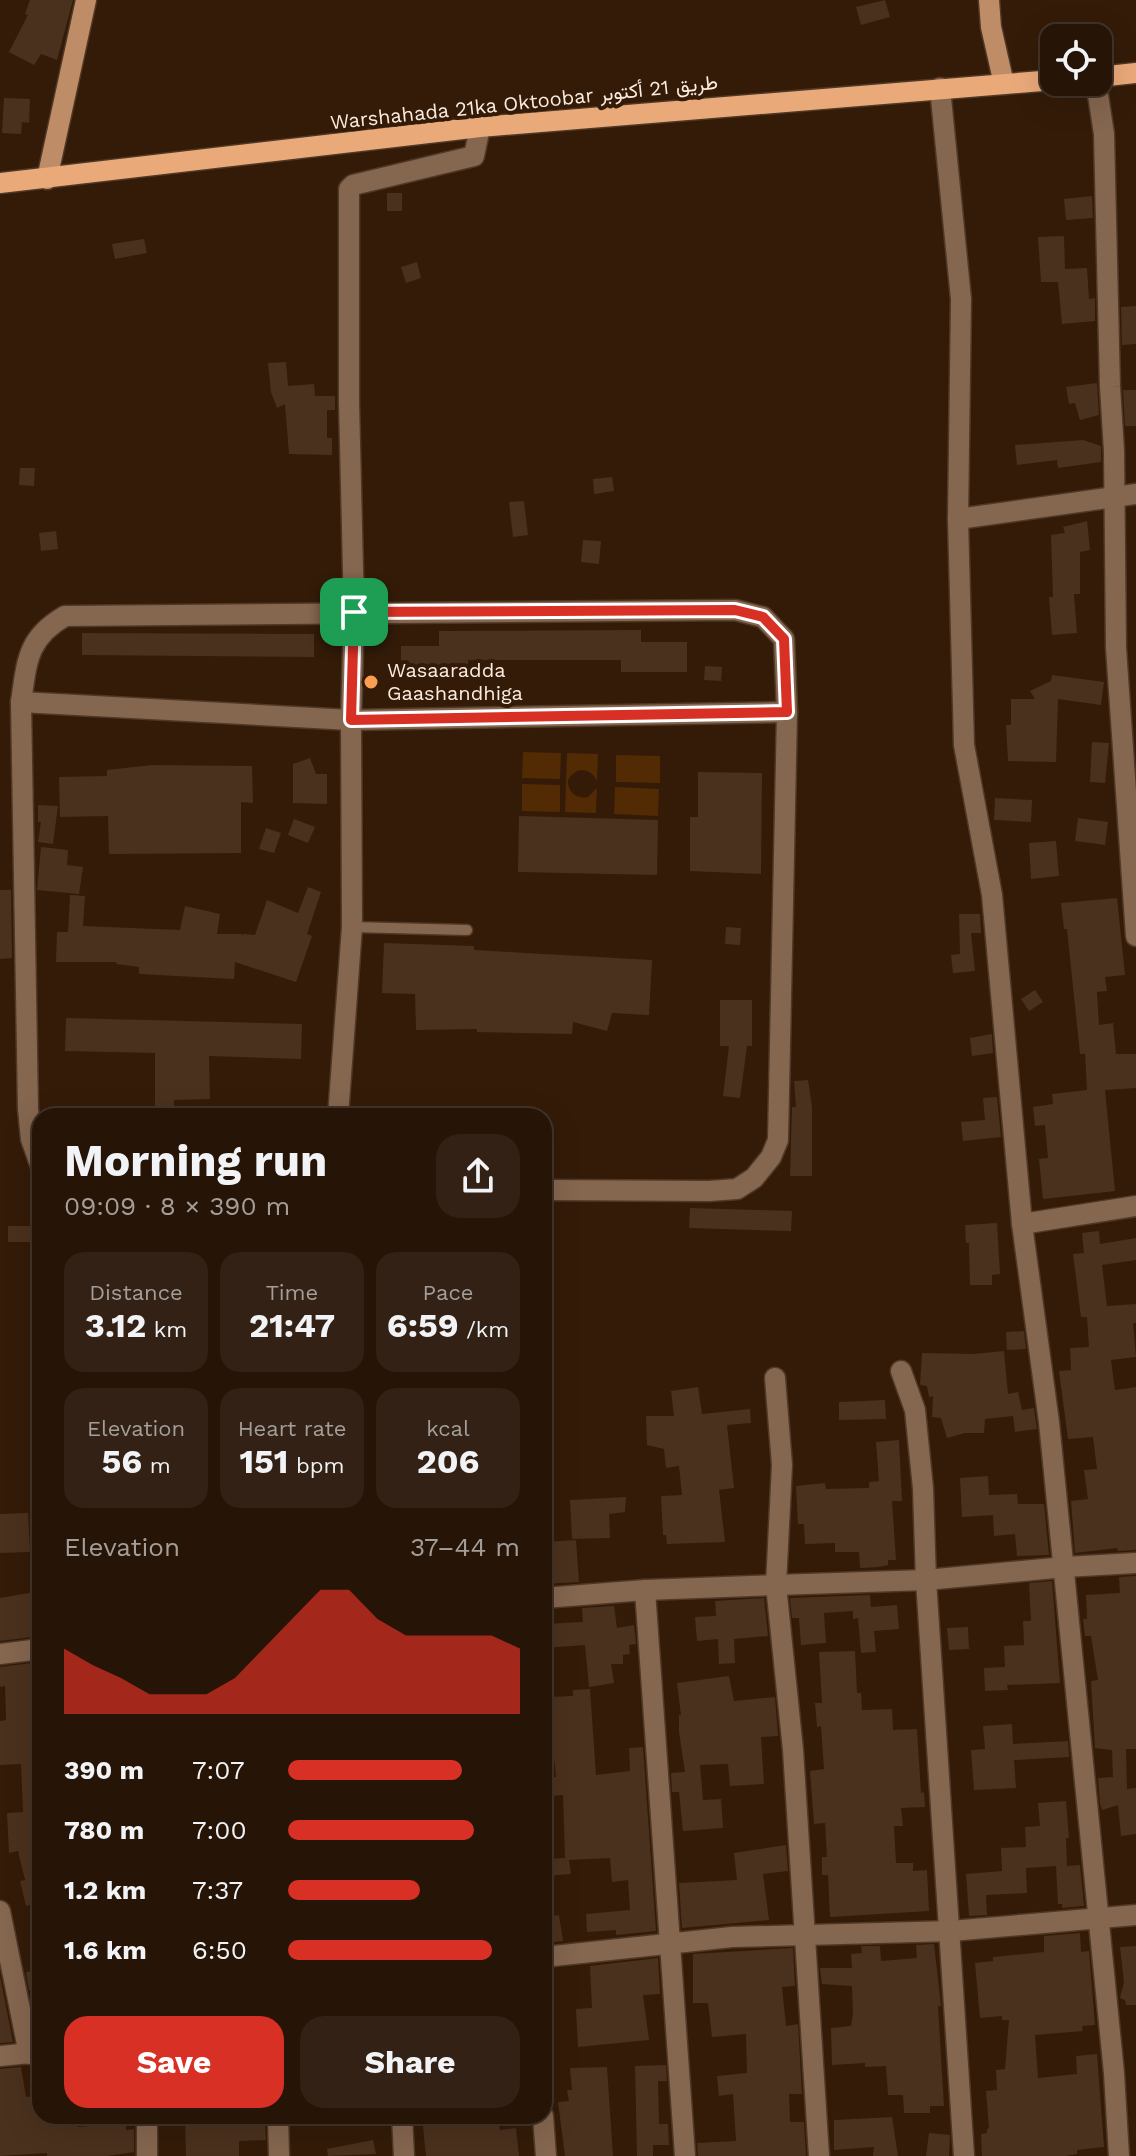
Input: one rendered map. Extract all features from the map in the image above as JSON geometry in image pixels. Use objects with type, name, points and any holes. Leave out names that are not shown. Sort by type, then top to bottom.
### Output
[{"type":"main road","points":[[1112,77],[1136,73]]},
{"type":"main road","name":"Warshahada 21ka Oktoobar طريق 21 أكتوبر","points":[[0,183],[480,127],[1040,81]]},
{"type":"street","points":[[47,179],[86,0]]},
{"type":"street","points":[[989,0],[991,27],[1004,84]]},
{"type":"street","points":[[940,88],[961,299],[958,519],[964,745],[992,895],[1022,1224],[1065,1567],[1114,2073],[1119,2156]]},
{"type":"street","points":[[1099,96],[1104,134],[1109,373],[1114,451],[1112,497],[1116,663],[1136,936]]},
{"type":"street","points":[[339,1108],[352,927],[354,612],[349,402],[349,189],[353,185],[474,156],[480,127]]},
{"type":"street","points":[[958,519],[1136,494]]},
{"type":"street","points":[[32,1142],[28,1109],[21,702],[27,656],[40,633],[65,616],[735,610],[763,617],[784,639],[787,712],[778,1140],[771,1157],[754,1178],[737,1189],[552,1190]]},
{"type":"street","points":[[21,702],[351,720],[787,712]]},
{"type":"street","points":[[1022,1224],[1136,1206]]},
{"type":"street","points":[[901,1371],[915,1410],[923,1488],[926,1580],[964,2156]]},
{"type":"street","points":[[775,1378],[782,1465],[776,1585],[793,1750],[819,2156]]},
{"type":"street","points":[[552,1597],[645,1590],[926,1580],[1136,1563]]},
{"type":"street","points":[[645,1590],[685,2156]]},
{"type":"street","points":[[0,1654],[32,1650]]},
{"type":"street","points":[[0,1911],[0,1923],[32,2042]]},
{"type":"street","points":[[552,1956],[732,1937],[951,1931],[1136,1915]]},
{"type":"street","points":[[0,2056],[32,2053]]},
{"type":"street","points":[[147,2124],[147,2156]]},
{"type":"street","points":[[278,2124],[279,2156]]},
{"type":"street","points":[[402,2124],[404,2156]]},
{"type":"street","points":[[544,2124],[546,2156]]},
{"type":"lane","points":[[352,927],[467,930]]},
{"type":"shaded area","points":[[523,752],[561,753],[560,779],[522,778]]},
{"type":"shaded area","points":[[567,753],[598,754],[597,781],[591,773],[583,770],[575,772],[568,780],[571,792],[580,797],[588,797],[597,788],[596,813],[565,812]]},
{"type":"shaded area","points":[[616,755],[660,756],[660,783],[616,782]]},
{"type":"shaded area","points":[[522,784],[560,785],[560,812],[522,811]]},
{"type":"shaded area","points":[[615,787],[659,789],[658,816],[614,814]]},
{"type":"building","points":[[30,0],[73,0],[57,60],[41,54],[34,65],[9,52],[28,15],[25,14]]},
{"type":"building","points":[[885,0],[890,17],[861,25],[856,7]]},
{"type":"building","points":[[4,98],[30,99],[29,123],[22,122],[21,134],[2,133]]},
{"type":"building","points":[[387,193],[402,193],[402,211],[387,211]]},
{"type":"building","points":[[1092,196],[1093,218],[1066,220],[1064,199]]},
{"type":"building","points":[[1064,236],[1065,269],[1087,268],[1089,299],[1095,298],[1095,321],[1062,324],[1058,282],[1041,282],[1038,237]]},
{"type":"building","points":[[144,239],[147,253],[115,259],[112,244]]},
{"type":"building","points":[[417,262],[421,278],[406,283],[401,267]]},
{"type":"building","points":[[1136,306],[1136,344],[1122,345],[1121,307]]},
{"type":"building","points":[[286,362],[288,386],[314,384],[315,396],[335,396],[335,410],[327,410],[327,438],[332,438],[332,455],[289,454],[285,404],[277,408],[271,392],[268,363]]},
{"type":"building","points":[[1097,383],[1099,415],[1080,420],[1075,403],[1069,404],[1066,387]]},
{"type":"building","points":[[1123,390],[1136,390],[1136,426],[1125,426]]},
{"type":"building","points":[[1083,440],[1101,446],[1101,462],[1058,468],[1057,460],[1017,465],[1015,445]]},
{"type":"building","points":[[20,468],[35,468],[34,486],[19,485]]},
{"type":"building","points":[[612,477],[614,491],[594,494],[593,479]]},
{"type":"building","points":[[524,501],[528,535],[513,537],[509,502]]},
{"type":"building","points":[[1087,521],[1090,550],[1080,552],[1080,594],[1074,594],[1077,633],[1052,635],[1049,597],[1053,597],[1051,535],[1065,533],[1063,527]]},
{"type":"building","points":[[56,531],[58,549],[41,551],[39,533]]},
{"type":"building","points":[[583,540],[601,541],[599,564],[581,562]]},
{"type":"building","points":[[641,630],[641,642],[687,642],[687,672],[621,672],[621,660],[468,660],[468,669],[401,669],[401,646],[439,646],[439,631]]},
{"type":"building","points":[[82,633],[314,634],[314,657],[82,655]]},
{"type":"building","points":[[705,666],[722,667],[721,681],[704,680]]},
{"type":"building","points":[[1052,675],[1104,682],[1101,705],[1058,699],[1056,762],[1008,761],[1006,725],[1011,725],[1011,699],[1035,699],[1030,691],[1051,681]]},
{"type":"building","points":[[1092,742],[1109,743],[1105,783],[1090,782]]},
{"type":"building","points":[[310,758],[316,774],[327,774],[327,804],[293,803],[293,764]]},
{"type":"building","points":[[152,765],[252,766],[253,803],[241,802],[241,853],[109,854],[108,816],[60,817],[59,777],[107,776],[107,770]]},
{"type":"building","points":[[698,772],[762,773],[761,874],[690,871],[690,817],[698,817]]},
{"type":"building","points":[[995,798],[1032,800],[1031,822],[994,820]]},
{"type":"building","points":[[38,805],[58,806],[53,844],[38,842],[41,822],[38,822]]},
{"type":"building","points":[[519,816],[658,820],[657,875],[518,872]]},
{"type":"building","points":[[1078,818],[1108,822],[1105,845],[1075,841]]},
{"type":"building","points":[[294,819],[315,827],[308,843],[288,835]]},
{"type":"building","points":[[266,828],[281,833],[274,853],[259,849]]},
{"type":"building","points":[[1056,841],[1059,876],[1031,879],[1029,843]]},
{"type":"building","points":[[41,847],[68,850],[67,865],[83,867],[79,894],[37,890]]},
{"type":"building","points":[[308,887],[321,892],[307,934],[312,936],[296,982],[235,962],[234,979],[139,974],[139,967],[117,962],[56,962],[57,932],[68,932],[70,895],[85,896],[83,926],[180,930],[185,906],[220,914],[217,934],[242,934],[242,938],[243,934],[255,935],[267,900],[298,913]]},
{"type":"building","points":[[0,890],[11,890],[12,958],[0,959]]},
{"type":"building","points":[[1117,898],[1125,975],[1105,977],[1107,991],[1097,992],[1099,1025],[1113,1023],[1116,1054],[1136,1054],[1136,1088],[1105,1090],[1115,1191],[1043,1199],[1039,1159],[1048,1158],[1045,1125],[1035,1126],[1033,1107],[1053,1104],[1052,1094],[1087,1090],[1085,1054],[1080,1054],[1067,929],[1064,929],[1061,903]]},
{"type":"building","points":[[959,914],[980,914],[981,933],[971,933],[975,971],[953,973],[951,955],[960,954]]},
{"type":"building","points":[[726,927],[741,928],[740,945],[725,944]]},
{"type":"building","points":[[384,943],[474,946],[474,950],[652,960],[649,1015],[612,1013],[607,1031],[573,1022],[572,1034],[477,1032],[477,1029],[416,1030],[415,994],[382,993]]},
{"type":"building","points":[[1035,990],[1043,1002],[1029,1011],[1021,999]]},
{"type":"building","points":[[720,1000],[752,1000],[752,1046],[747,1046],[740,1098],[723,1096],[729,1046],[720,1046]]},
{"type":"building","points":[[66,1018],[302,1024],[301,1059],[209,1056],[210,1099],[174,1100],[174,1108],[155,1108],[155,1053],[65,1051]]},
{"type":"building","points":[[992,1034],[993,1053],[972,1056],[970,1038]]},
{"type":"building","points":[[808,1080],[812,1107],[812,1176],[790,1176],[792,1107],[796,1107],[794,1081]]},
{"type":"building","points":[[997,1097],[1001,1137],[963,1141],[961,1122],[985,1120],[983,1098]]},
{"type":"building","points":[[690,1208],[792,1211],[791,1231],[689,1228]]},
{"type":"building","points":[[997,1223],[1000,1274],[992,1275],[992,1285],[970,1285],[969,1243],[966,1243],[965,1225]]},
{"type":"building","points":[[8,1226],[32,1226],[32,1242],[8,1242]]},
{"type":"building","points":[[1099,1231],[1100,1244],[1136,1238],[1136,1260],[1102,1265],[1107,1306],[1136,1304],[1136,1323],[1133,1323],[1136,1357],[1111,1360],[1115,1390],[1136,1387],[1136,1550],[1118,1551],[1117,1548],[1075,1553],[1071,1501],[1088,1499],[1084,1470],[1097,1469],[1093,1437],[1068,1439],[1059,1371],[1071,1370],[1070,1348],[1089,1347],[1087,1317],[1081,1317],[1073,1254],[1084,1253],[1082,1233]]},
{"type":"building","points":[[1024,1331],[1026,1349],[1007,1350],[1006,1332]]},
{"type":"building","points":[[1004,1351],[1008,1394],[1018,1392],[1022,1410],[1034,1408],[1037,1429],[1015,1432],[1013,1416],[985,1419],[984,1433],[965,1433],[947,1438],[941,1418],[932,1417],[933,1396],[929,1397],[927,1386],[920,1385],[922,1353]]},
{"type":"building","points":[[698,1387],[702,1414],[750,1409],[751,1423],[727,1425],[734,1488],[719,1490],[725,1542],[667,1544],[666,1535],[663,1535],[661,1496],[682,1495],[679,1466],[666,1468],[664,1449],[647,1445],[646,1416],[674,1416],[671,1391]]},
{"type":"building","points":[[885,1400],[886,1419],[839,1420],[839,1402]]},
{"type":"building","points":[[899,1440],[902,1501],[892,1501],[896,1560],[888,1560],[888,1565],[879,1567],[860,1568],[859,1552],[835,1552],[835,1543],[805,1544],[804,1524],[798,1524],[796,1486],[825,1483],[826,1489],[869,1488],[869,1482],[879,1481],[876,1442]]},
{"type":"building","points":[[988,1476],[989,1495],[1017,1494],[1018,1504],[1044,1504],[1049,1555],[1017,1556],[1015,1534],[994,1536],[993,1515],[962,1517],[960,1478]]},
{"type":"building","points":[[626,1497],[625,1512],[609,1514],[610,1538],[572,1539],[570,1500]]},
{"type":"building","points":[[28,1513],[30,1552],[0,1553],[0,1514]]},
{"type":"building","points":[[576,1540],[579,1582],[552,1584],[552,1542]]},
{"type":"building","points":[[1136,1576],[1136,1749],[1126,1749],[1127,1789],[1136,1788],[1136,1834],[1121,1836],[1118,1805],[1102,1810],[1100,1804],[1098,1778],[1113,1777],[1112,1750],[1095,1748],[1091,1681],[1098,1680],[1091,1636],[1085,1636],[1083,1619],[1087,1619],[1086,1595],[1120,1593],[1119,1577]]},
{"type":"building","points":[[1052,1581],[1060,1683],[1007,1685],[1008,1690],[985,1691],[984,1668],[1005,1667],[1004,1646],[1024,1645],[1023,1621],[1031,1621],[1029,1583]]},
{"type":"building","points":[[32,1592],[32,1637],[0,1641],[0,1598]]},
{"type":"building","points":[[870,1595],[871,1607],[897,1605],[899,1629],[874,1631],[876,1652],[861,1653],[858,1618],[853,1619],[853,1611],[824,1613],[826,1643],[801,1645],[799,1618],[792,1618],[790,1598]]},
{"type":"building","points":[[764,1598],[768,1636],[734,1639],[735,1663],[719,1664],[718,1639],[697,1641],[695,1617],[716,1616],[715,1601]]},
{"type":"building","points":[[614,1606],[617,1628],[634,1625],[636,1644],[629,1645],[630,1654],[623,1655],[623,1664],[611,1664],[614,1683],[589,1687],[585,1645],[552,1647],[552,1624],[583,1622],[582,1608]]},
{"type":"building","points":[[968,1627],[969,1649],[949,1650],[947,1628]]},
{"type":"building","points":[[855,1651],[857,1693],[861,1693],[862,1710],[892,1709],[893,1730],[917,1729],[921,1793],[924,1792],[925,1807],[901,1808],[903,1826],[894,1826],[896,1863],[913,1863],[913,1871],[927,1870],[929,1911],[830,1917],[828,1875],[822,1875],[822,1857],[827,1857],[825,1823],[814,1824],[810,1771],[824,1769],[821,1726],[817,1727],[815,1703],[822,1703],[819,1652]]},
{"type":"building","points":[[32,1663],[32,1904],[26,1906],[20,1881],[25,1880],[18,1851],[9,1853],[7,1813],[23,1812],[21,1764],[0,1765],[0,1721],[6,1720],[5,1686],[0,1687],[0,1667]]},
{"type":"building","points":[[729,1676],[734,1701],[775,1697],[778,1736],[761,1737],[764,1784],[730,1786],[728,1764],[700,1765],[703,1800],[721,1799],[723,1828],[683,1831],[679,1792],[672,1792],[671,1773],[685,1772],[677,1683]]},
{"type":"building","points":[[590,1689],[596,1775],[630,1771],[629,1748],[643,1747],[656,1931],[616,1935],[616,1930],[587,1932],[586,1914],[630,1910],[628,1880],[612,1882],[610,1858],[569,1860],[571,1874],[552,1876],[552,1859],[565,1858],[563,1795],[553,1796],[552,1786],[552,1777],[556,1777],[552,1697],[573,1696],[573,1690]]},
{"type":"building","points":[[1012,1724],[1013,1744],[1068,1741],[1069,1757],[1014,1760],[1016,1788],[974,1790],[971,1750],[985,1749],[983,1726]]},
{"type":"building","points":[[1066,1801],[1069,1838],[1066,1838],[1067,1866],[1080,1865],[1084,1906],[1062,1908],[1062,1904],[1058,1904],[1056,1866],[1026,1868],[1027,1893],[986,1895],[987,1915],[969,1916],[966,1874],[1002,1871],[1001,1848],[1026,1847],[1025,1827],[1040,1826],[1038,1803]]},
{"type":"building","points":[[786,1845],[788,1871],[763,1874],[769,1920],[682,1928],[679,1883],[737,1880],[734,1853]]},
{"type":"building","points":[[559,1915],[563,1941],[552,1942],[552,1916]]},
{"type":"building","points":[[1080,1933],[1081,1952],[1089,1951],[1095,2025],[1082,2026],[1083,2031],[1035,2035],[1038,2078],[1077,2074],[1076,2056],[1097,2054],[1104,2147],[1077,2150],[1077,2154],[1065,2156],[982,2156],[981,2134],[987,2133],[989,2128],[986,2091],[997,2090],[996,2070],[1005,2069],[1009,2020],[1002,2020],[1002,2016],[980,2018],[975,1963],[993,1961],[993,1957],[1044,1952],[1044,1936]]},
{"type":"building","points":[[934,1944],[941,2006],[938,2006],[944,2106],[930,2106],[930,2113],[904,2113],[903,2095],[888,2095],[886,2066],[865,2067],[865,2063],[832,2065],[831,2028],[851,2026],[852,1986],[822,1984],[820,1968],[852,1968],[851,1954],[862,1953],[861,1946],[880,1946],[881,1961],[917,1958],[916,1945]]},
{"type":"building","points":[[1136,1946],[1136,2005],[1126,2005],[1125,2000],[1120,1998],[1124,1982],[1120,1947]]},
{"type":"building","points":[[793,1948],[795,1986],[782,1987],[786,2026],[798,2024],[802,2094],[789,2094],[790,2122],[804,2122],[806,2156],[698,2156],[697,2143],[736,2141],[733,2094],[719,2096],[717,2076],[747,2073],[746,2034],[712,2037],[708,2003],[693,2003],[693,1954]]},
{"type":"building","points":[[658,1958],[660,1994],[643,1995],[649,2040],[578,2047],[576,2009],[592,2008],[590,1966]]},
{"type":"building","points":[[32,1971],[32,1989],[29,1990],[26,1972]]},
{"type":"building","points":[[0,1976],[13,2042],[0,2043]]},
{"type":"building","points":[[666,2065],[667,2081],[658,2081],[659,2124],[668,2124],[669,2145],[653,2145],[653,2156],[637,2156],[635,2066]]},
{"type":"building","points":[[21,2067],[26,2097],[32,2096],[32,2124],[78,2124],[78,2127],[126,2124],[126,2130],[134,2129],[134,2152],[107,2156],[47,2156],[47,2153],[0,2156],[0,2069]]},
{"type":"building","points":[[607,2067],[613,2156],[565,2156],[558,2102],[569,2101],[567,2090],[572,2090],[570,2068]]},
{"type":"building","points":[[892,2117],[898,2156],[873,2156],[874,2147],[834,2150],[834,2120]]},
{"type":"building","points":[[185,2124],[265,2124],[266,2140],[239,2141],[239,2156],[186,2156]]},
{"type":"building","points":[[423,2124],[499,2124],[500,2130],[516,2128],[519,2156],[426,2156]]},
{"type":"building","points":[[929,2133],[950,2135],[949,2156],[926,2156]]},
{"type":"building","points":[[373,2140],[376,2154],[328,2156],[327,2149]]},
{"type":"place","name":"Wasaaradda Gaashandhiga","points":[[371,682]]},
{"type":"route","points":[[735,610],[763,617],[784,639],[787,712],[351,720],[354,612],[735,610]]}]
